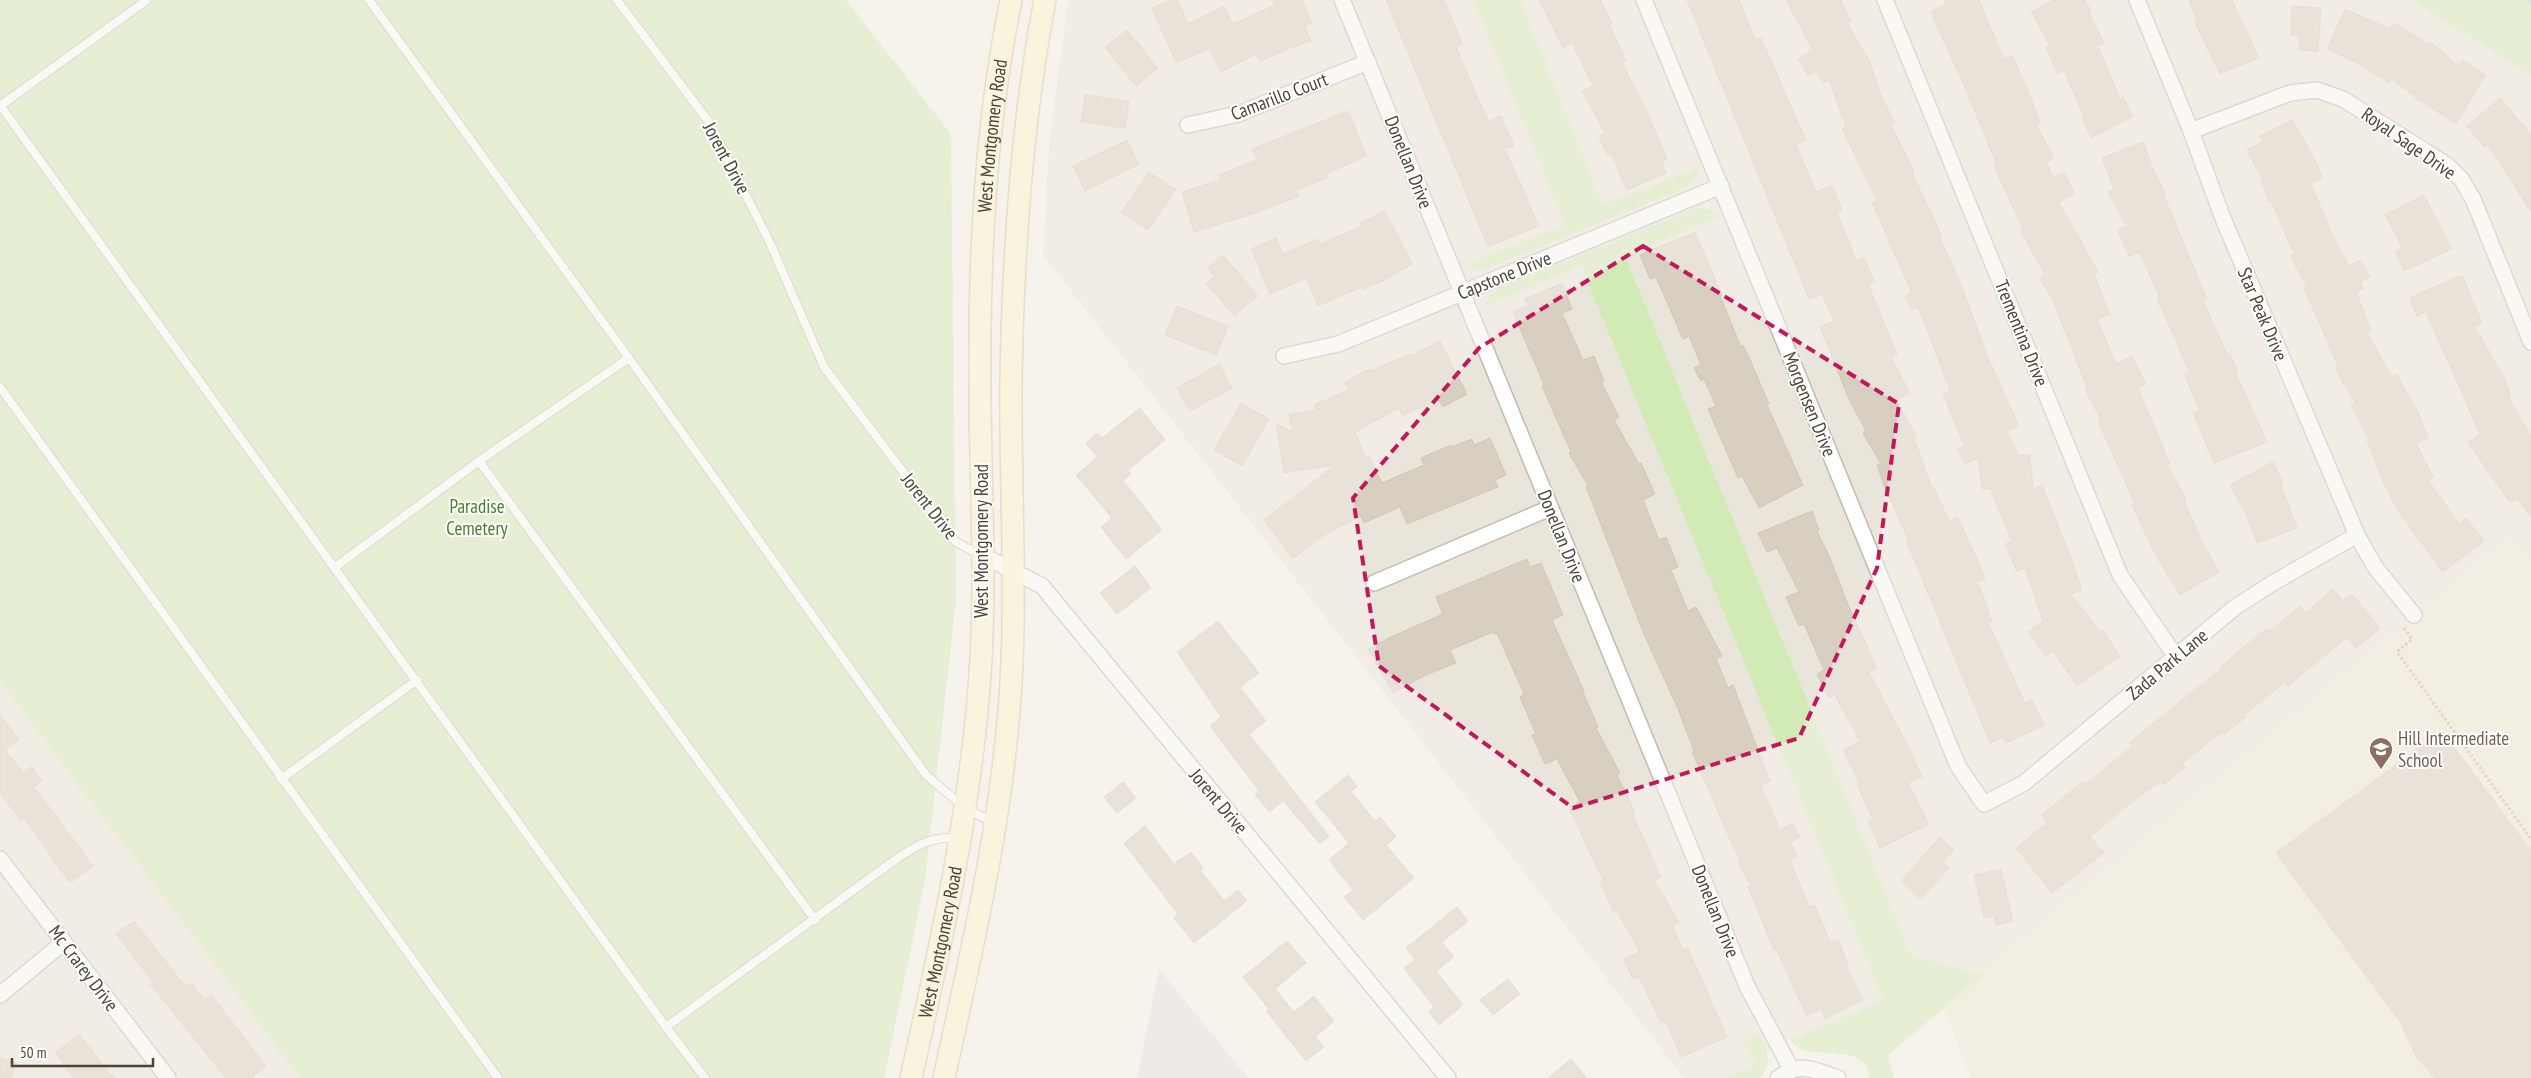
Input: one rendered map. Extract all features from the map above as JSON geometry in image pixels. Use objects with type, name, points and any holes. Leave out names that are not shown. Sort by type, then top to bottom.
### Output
[{"type":"main road","name":"West Montgomery Road","points":[[911,1078],[945,926],[974,740],[981,657],[980,382],[983,216],[989,132],[1011,0]]},
{"type":"main road","name":"West Montgomery Road","points":[[944,1078],[977,931],[996,824],[1007,745],[1012,664],[1014,572],[1011,380],[1018,218],[1028,111],[1045,0]]},
{"type":"street","name":"Donellan Drive","points":[[1342,0],[1748,986],[1791,1069]]},
{"type":"street","name":"Morgensen Drive","points":[[1644,0],[1958,766],[1984,804]]},
{"type":"street","name":"Trementina Drive","points":[[1885,0],[2120,575],[2176,657]]},
{"type":"street","name":"Star Peak Drive","points":[[2137,0],[2191,131],[2222,216],[2357,535],[2375,567],[2414,615]]},
{"type":"street","name":"Camarillo Court","points":[[1188,125],[1238,114],[1368,62]]},
{"type":"street","name":"Royal Sage Drive","points":[[2191,131],[2290,92],[2317,90],[2343,99],[2447,165],[2462,180],[2473,199],[2531,342]]},
{"type":"street","name":"Capstone Drive","points":[[1284,356],[1338,344],[1721,186]]},
{"type":"street","points":[[1374,583],[1550,508]]},
{"type":"street","name":"Zada Park Lane","points":[[1984,804],[2024,783],[2234,608],[2271,584],[2357,535]]},
{"type":"street","name":"Jorent Drive","points":[[982,555],[1042,586],[1448,1078]]},
{"type":"street","name":"Mc Crarey Drive","points":[[0,859],[168,1078]]},
{"type":"street","points":[[0,995],[64,942]]},
{"type":"street","points":[[1778,1078],[1791,1069],[1806,1067],[1838,1078]]},
{"type":"lane","points":[[148,0],[0,106],[417,680],[666,1027],[705,1078]]},
{"type":"lane","points":[[369,0],[629,358],[926,775],[964,808],[996,824]]},
{"type":"lane","name":"Jorent Drive","points":[[617,0],[709,122],[770,243],[824,367],[956,542],[982,555]]},
{"type":"lane","points":[[334,568],[479,461],[629,358]]},
{"type":"lane","points":[[0,387],[498,1078]]},
{"type":"lane","points":[[479,461],[815,920]]},
{"type":"lane","points":[[281,779],[417,680]]},
{"type":"lane","points":[[666,1027],[815,920],[885,866],[920,844],[939,837],[960,838]]},
{"type":"path","points":[[2414,615],[2403,627],[2412,639],[2397,652],[2531,839]]},
{"type":"highlighted area","points":[[1643,246],[1899,404],[1877,568],[1799,738],[1573,808],[1379,666],[1353,498],[1479,348]]},
{"type":"shaded area","points":[[1068,0],[2531,0],[2531,565],[2510,540],[1887,1055],[1790,1040],[1726,1078],[1684,1078],[1043,255],[1049,145]]},
{"type":"shaded area","name":"Hill Intermediate School","points":[[2510,540],[2531,565],[2531,1078],[1971,1078],[1943,1007]]},
{"type":"shaded area","points":[[0,682],[300,1078],[0,1078]]},
{"type":"shaded area","points":[[1159,969],[1248,1078],[1137,1078]]},
{"type":"green space","name":"Paradise Cemetery","points":[[0,0],[846,0],[951,134],[956,600],[925,880],[884,1078],[300,1078],[0,682]]},
{"type":"green space","points":[[1473,0],[1520,0],[1603,205],[1700,167],[1696,178],[1687,187],[1488,268],[1478,270],[1466,264],[1565,225]]},
{"type":"green space","points":[[2411,0],[2531,0],[2531,75]]},
{"type":"green space","points":[[1697,208],[1710,209],[1721,216],[1625,256],[1911,955],[1983,975],[1888,1055],[1894,1078],[1869,1078],[1867,1068],[1862,1061],[1854,1057],[1844,1054],[1806,1051],[1797,1047],[1790,1040],[1883,1000],[1581,266],[1485,306],[1489,296],[1498,289]]},
{"type":"green space","points":[[1758,1034],[1768,1056],[1767,1066],[1760,1078],[1726,1078],[1754,1063],[1743,1041]]},
{"type":"building","points":[[1170,0],[1178,0],[1188,24],[1224,6],[1233,24],[1275,5],[1273,0],[1303,0],[1312,23],[1304,26],[1311,41],[1260,61],[1256,54],[1221,72],[1209,49],[1176,63],[1152,8]]},
{"type":"building","points":[[1386,0],[1444,0],[1463,44],[1456,47],[1488,121],[1501,116],[1514,146],[1505,149],[1539,226],[1488,247]]},
{"type":"building","points":[[1539,0],[1600,0],[1612,24],[1609,25],[1626,61],[1622,63],[1646,109],[1667,159],[1662,161],[1666,173],[1627,190],[1611,154],[1607,156],[1599,136],[1605,133],[1582,91],[1593,86],[1572,43],[1563,48]]},
{"type":"building","points":[[1687,0],[1739,0],[1756,40],[1761,38],[1806,140],[1796,144],[1816,192],[1832,185],[1842,210],[1837,212],[1856,260],[1864,257],[1874,281],[1868,284],[1897,354],[1891,357],[1910,393],[1896,400],[1917,436],[1914,438],[1932,488],[1934,487],[1949,521],[1958,517],[1975,554],[1985,579],[1978,582],[1992,621],[1988,623],[2025,703],[2032,700],[2044,725],[2006,743],[2003,737],[1990,743],[1906,540],[1908,539],[1884,485],[1877,465],[1881,464],[1863,433],[1866,431],[1849,399],[1820,327],[1834,321],[1822,294],[1809,299]]},
{"type":"building","points":[[1786,0],[1840,0],[1851,21],[1847,23],[1869,60],[1882,98],[1895,123],[1891,126],[1914,171],[1912,173],[1942,238],[1940,239],[1960,282],[1991,365],[2019,426],[2007,432],[2019,456],[2030,455],[2033,489],[2042,485],[2071,558],[2082,590],[2071,594],[2100,632],[2102,630],[2120,656],[2077,686],[2053,651],[2046,657],[2028,632],[2043,621],[2025,568],[2017,571],[2005,544],[2012,541],[1990,488],[1982,489],[1978,458],[1965,464],[1957,449],[1964,445],[1943,394],[1950,391],[1936,353],[1918,307],[1912,310],[1905,296],[1912,293],[1872,203],[1877,201],[1842,129],[1846,127],[1829,80],[1823,83],[1816,71],[1808,76],[1798,59],[1813,50]]},
{"type":"building","points":[[1944,0],[1979,0],[2004,59],[2012,55],[2027,88],[2040,122],[2036,124],[2054,158],[2046,162],[2053,177],[2065,173],[2075,194],[2059,202],[2098,272],[2094,274],[2110,314],[2097,319],[2116,364],[2132,356],[2146,384],[2138,388],[2170,464],[2167,465],[2186,499],[2184,500],[2202,542],[2219,572],[2180,595],[2155,554],[2132,505],[2135,504],[2098,421],[2101,420],[2086,391],[2088,390],[2051,296],[2039,278],[2045,275],[2020,230],[2023,229],[1993,164],[1996,163],[1931,12],[1946,4]]},
{"type":"building","points":[[2054,0],[2085,0],[2104,43],[2098,46],[2120,99],[2123,97],[2133,116],[2092,138],[2082,120],[2084,118],[2064,70],[2058,74],[2046,48],[2050,46],[2031,12]]},
{"type":"building","points":[[2189,0],[2232,0],[2259,58],[2220,74],[2195,22],[2197,21]]},
{"type":"building","points":[[2292,6],[2321,8],[2318,51],[2299,50],[2300,35],[2291,35]]},
{"type":"building","points":[[2345,9],[2390,29],[2394,23],[2428,44],[2430,42],[2459,66],[2463,60],[2486,75],[2456,124],[2419,100],[2392,79],[2389,83],[2355,62],[2327,49]]},
{"type":"building","points":[[1127,30],[1158,68],[1136,86],[1105,48]]},
{"type":"building","points":[[1085,95],[1129,101],[1125,128],[1081,122]]},
{"type":"building","points":[[2500,98],[2531,134],[2531,212],[2488,145],[2485,148],[2467,126]]},
{"type":"building","points":[[1348,111],[1367,156],[1325,174],[1327,178],[1296,190],[1299,196],[1259,212],[1194,232],[1182,192],[1221,180],[1219,175],[1257,160],[1252,149]]},
{"type":"building","points":[[2292,120],[2311,152],[2323,178],[2311,184],[2331,232],[2349,266],[2361,260],[2370,277],[2360,282],[2363,289],[2356,292],[2371,330],[2367,332],[2392,377],[2397,375],[2418,412],[2428,438],[2416,443],[2433,477],[2428,480],[2459,524],[2466,518],[2484,541],[2443,572],[2398,511],[2384,484],[2367,440],[2369,440],[2351,405],[2355,403],[2335,368],[2338,366],[2304,288],[2307,286],[2290,256],[2294,254],[2271,201],[2269,202],[2261,182],[2263,181],[2247,150],[2263,141],[2260,136]]},
{"type":"building","points":[[1127,140],[1139,164],[1085,191],[1073,166]]},
{"type":"building","points":[[2143,142],[2151,162],[2149,162],[2166,195],[2164,196],[2207,299],[2203,301],[2227,354],[2230,353],[2238,373],[2236,374],[2267,442],[2214,463],[2193,413],[2200,410],[2184,374],[2189,371],[2157,298],[2160,297],[2139,252],[2129,256],[2117,230],[2126,226],[2108,192],[2114,189],[2102,158]]},
{"type":"building","points":[[1149,172],[1176,190],[1148,230],[1121,212]]},
{"type":"building","points":[[2424,195],[2452,249],[2404,271],[2395,252],[2403,249],[2385,215]]},
{"type":"building","points":[[1385,211],[1412,264],[1381,282],[1363,289],[1362,287],[1318,306],[1306,278],[1270,294],[1251,249],[1276,238],[1283,254],[1318,239],[1320,244],[1362,226],[1360,223]]},
{"type":"building","points":[[1695,232],[1722,295],[1720,296],[1741,347],[1743,345],[1751,362],[1769,404],[1767,405],[1803,485],[1759,508],[1742,476],[1738,478],[1708,409],[1716,406],[1704,379],[1701,381],[1694,368],[1701,365],[1689,336],[1683,339],[1656,277],[1650,279],[1640,255]]},
{"type":"building","points":[[1223,255],[1258,296],[1234,316],[1206,283],[1214,276],[1207,268]]},
{"type":"building","points":[[2462,275],[2482,323],[2474,326],[2504,377],[2511,396],[2508,397],[2531,436],[2531,517],[2516,498],[2510,503],[2468,442],[2480,434],[2426,312],[2417,316],[2409,298]]},
{"type":"building","points":[[1562,283],[1572,309],[1562,313],[1583,360],[1594,356],[1604,381],[1601,382],[1619,417],[1614,420],[1639,464],[1641,463],[1655,494],[1643,500],[1659,540],[1666,537],[1678,567],[1671,570],[1688,611],[1696,607],[1722,656],[1716,659],[1728,688],[1733,685],[1770,781],[1761,785],[1780,830],[1793,823],[1800,837],[1790,842],[1797,856],[1790,860],[1809,907],[1815,905],[1830,942],[1838,939],[1848,964],[1846,965],[1863,1000],[1825,1019],[1821,1009],[1807,1016],[1776,949],[1774,950],[1748,887],[1751,886],[1738,863],[1740,862],[1692,752],[1694,751],[1678,709],[1644,634],[1586,487],[1588,486],[1569,453],[1571,452],[1542,386],[1544,385],[1513,312],[1528,306],[1525,299]]},
{"type":"building","points":[[1177,306],[1228,326],[1217,355],[1165,335]]},
{"type":"building","points":[[1440,341],[1467,394],[1443,407],[1439,400],[1402,416],[1399,408],[1355,432],[1366,458],[1369,457],[1382,483],[1424,465],[1421,458],[1451,445],[1452,447],[1472,439],[1474,445],[1490,438],[1506,475],[1495,480],[1498,487],[1407,524],[1400,507],[1364,523],[1361,516],[1326,534],[1293,559],[1264,520],[1335,465],[1284,473],[1276,423],[1292,432],[1289,414],[1316,410],[1314,405],[1349,390],[1345,382],[1369,369],[1370,371],[1409,354],[1410,356]]},
{"type":"building","points":[[1219,364],[1232,388],[1190,411],[1177,388]]},
{"type":"building","points":[[1241,403],[1269,419],[1242,466],[1214,450]]},
{"type":"building","points":[[1140,408],[1165,440],[1128,470],[1131,474],[1123,480],[1162,530],[1126,559],[1101,527],[1112,518],[1076,475],[1098,457],[1086,443],[1097,433],[1102,438]]},
{"type":"building","points":[[2273,462],[2283,481],[2280,482],[2297,528],[2257,543],[2246,514],[2230,485]]},
{"type":"building","points":[[1812,511],[1819,530],[1817,531],[1877,668],[1869,672],[1922,777],[1908,783],[1929,824],[1880,848],[1868,822],[1873,820],[1857,784],[1860,783],[1843,750],[1860,741],[1835,695],[1829,698],[1817,674],[1824,670],[1804,624],[1799,626],[1786,597],[1799,592],[1777,548],[1767,552],[1758,533]]},
{"type":"building","points":[[1527,559],[1530,567],[1541,563],[1563,615],[1552,620],[1584,691],[1598,727],[1596,728],[1620,773],[1617,775],[1635,812],[1632,813],[1661,877],[1654,880],[1679,922],[1673,926],[1683,950],[1688,948],[1727,1037],[1681,1057],[1666,1021],[1661,1023],[1639,977],[1633,979],[1624,959],[1640,952],[1616,910],[1613,911],[1600,882],[1603,880],[1569,808],[1580,802],[1557,759],[1545,764],[1532,735],[1536,734],[1520,697],[1524,694],[1497,633],[1494,634],[1493,632],[1450,650],[1456,663],[1426,675],[1393,693],[1368,649],[1443,614],[1436,597]]},
{"type":"building","points":[[1135,566],[1151,588],[1117,614],[1100,593]]},
{"type":"building","points":[[2333,589],[2343,601],[2352,594],[2380,628],[2356,648],[2347,637],[2288,686],[2285,682],[2244,715],[2246,717],[2224,735],[2222,732],[2182,763],[2185,768],[2163,785],[2161,781],[2128,805],[2090,837],[2104,853],[2052,893],[2016,848],[2047,823],[2041,816],[2083,781],[2085,784],[2133,746],[2130,742],[2223,667],[2221,666],[2267,628],[2270,631],[2300,606],[2305,613]]},
{"type":"building","points":[[1218,621],[1259,673],[1240,687],[1266,721],[1249,734],[1329,836],[1320,844],[1283,801],[1269,812],[1255,794],[1259,791],[1210,726],[1221,717],[1177,652]]},
{"type":"building","points":[[0,715],[19,739],[5,750],[24,773],[32,766],[42,780],[34,787],[93,866],[70,883],[24,818],[21,821],[0,793]]},
{"type":"building","points":[[2442,731],[2531,851],[2531,1078],[2435,1078],[2417,1058],[2400,1022],[2276,853]]},
{"type":"building","points":[[1348,775],[1357,786],[1351,792],[1375,821],[1380,817],[1396,837],[1386,845],[1414,878],[1363,920],[1344,897],[1353,890],[1329,860],[1349,843],[1315,802]]},
{"type":"building","points":[[1123,782],[1136,798],[1117,813],[1104,797]]},
{"type":"building","points":[[1145,826],[1174,864],[1191,852],[1203,868],[1200,870],[1224,901],[1238,890],[1247,901],[1194,943],[1174,918],[1178,914],[1124,843]]},
{"type":"building","points":[[1940,837],[1954,850],[1943,862],[1949,868],[1921,899],[1901,881]]},
{"type":"building","points":[[2001,869],[2013,921],[1996,925],[1994,916],[1984,918],[1974,875]]},
{"type":"building","points":[[1457,907],[1468,921],[1442,942],[1454,957],[1436,971],[1463,1005],[1439,1025],[1429,1012],[1434,1007],[1404,968],[1415,960],[1406,948]]},
{"type":"building","points":[[134,921],[186,987],[192,983],[205,1000],[212,996],[266,1066],[251,1078],[226,1078],[150,984],[153,982],[116,934]]},
{"type":"building","points":[[1287,941],[1306,963],[1275,989],[1294,1012],[1314,996],[1334,1021],[1315,1037],[1324,1047],[1306,1061],[1266,1011],[1269,1009],[1243,977]]},
{"type":"building","points":[[1508,979],[1520,994],[1493,1015],[1480,1000]]},
{"type":"building","points":[[79,1034],[114,1078],[74,1078],[55,1053]]},
{"type":"building","points":[[0,1057],[16,1063],[11,1078],[0,1078]]},
{"type":"building","points":[[1571,1059],[1587,1078],[1548,1078]]},
{"type":"place","name":"Hill Intermediate School","points":[[2381,770]]}]
